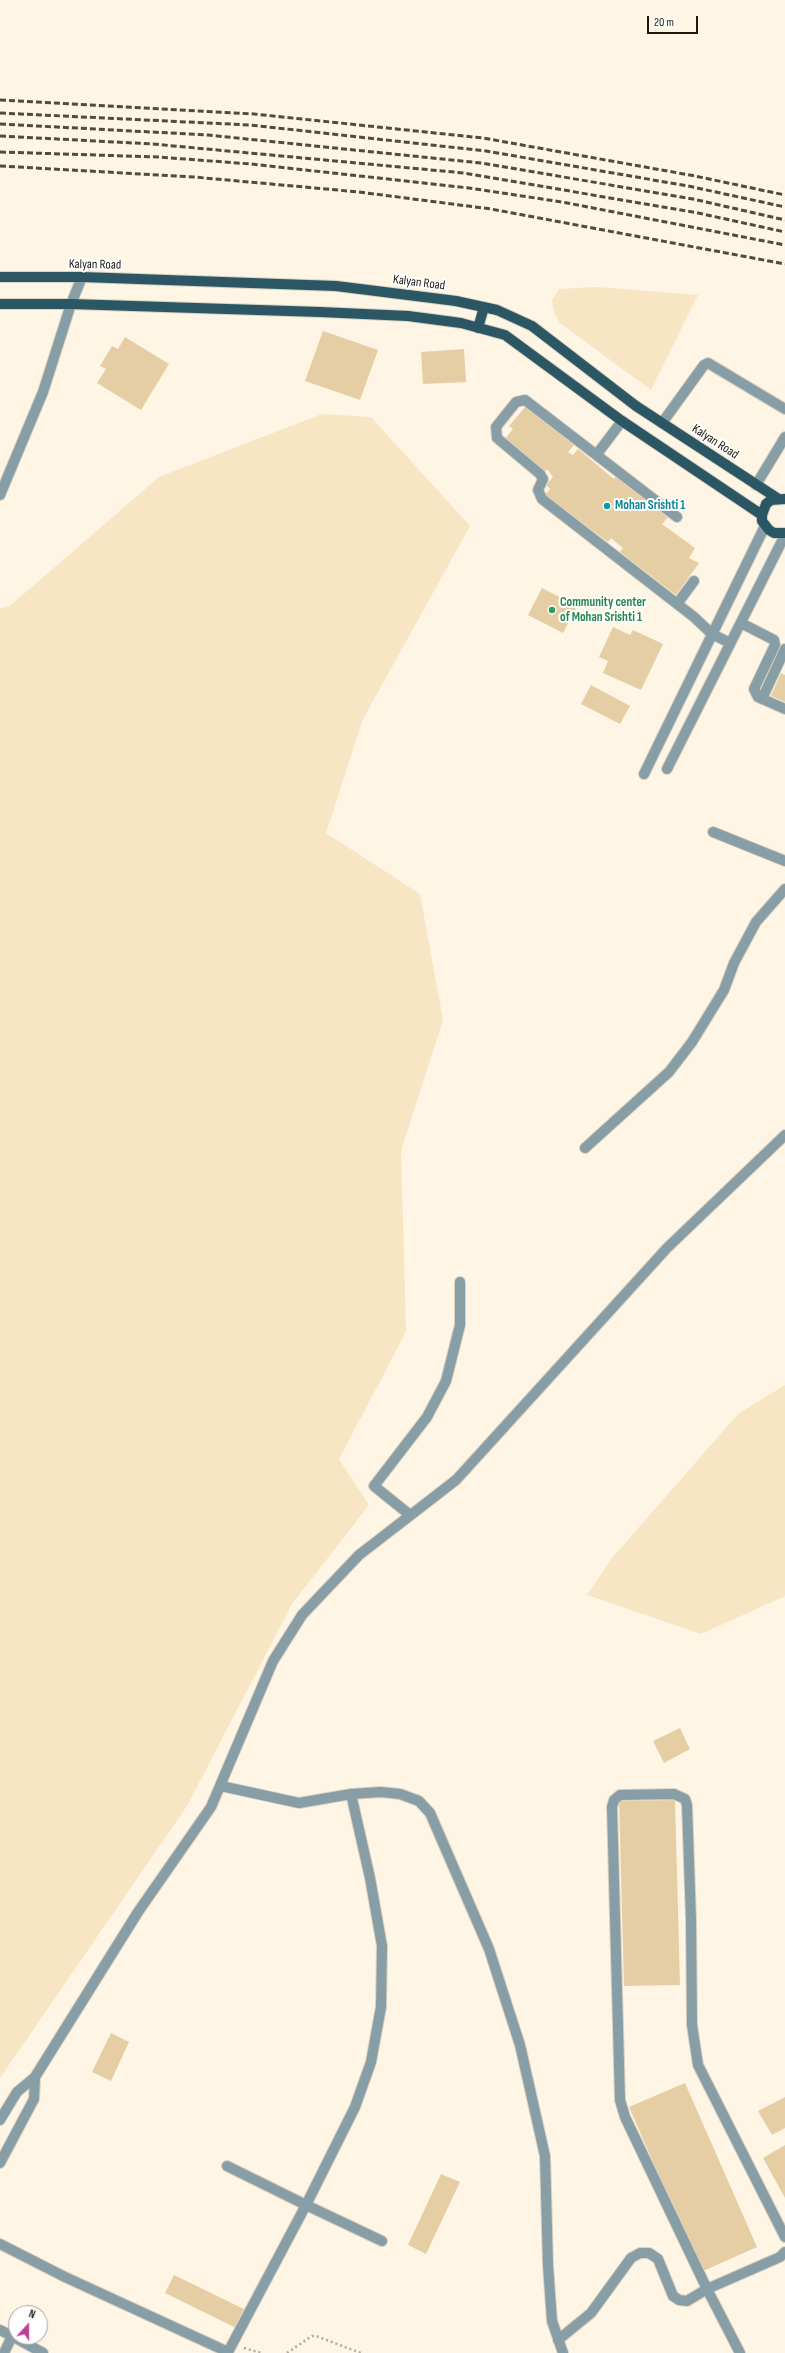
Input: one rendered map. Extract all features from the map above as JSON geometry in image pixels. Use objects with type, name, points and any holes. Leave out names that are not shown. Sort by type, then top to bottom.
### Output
[{"type":"main road","name":"Kalyan Road","points":[[0,277],[82,277],[336,286],[456,301],[497,310],[532,326],[636,406],[756,485],[781,499]]},
{"type":"main road","points":[[0,304],[71,304],[408,316],[461,323],[505,335],[622,421],[762,515]]},
{"type":"main road","points":[[478,328],[484,307]]},
{"type":"main road","points":[[781,499],[766,504],[762,515],[765,526],[774,533],[785,534]]},
{"type":"street","points":[[0,495],[43,392],[71,304],[82,277]]},
{"type":"street","points":[[662,423],[704,364],[708,363],[785,409]]},
{"type":"street","points":[[677,517],[525,400],[516,402],[496,427],[495,432],[497,438],[540,474],[543,479],[538,490],[542,499],[694,617],[712,634],[730,643]]},
{"type":"street","points":[[597,454],[622,421]]},
{"type":"street","points":[[756,485],[785,437]]},
{"type":"street","points":[[644,774],[765,526]]},
{"type":"street","points":[[667,769],[785,534]]},
{"type":"street","points":[[677,604],[694,581]]},
{"type":"street","points":[[741,623],[775,642],[754,689],[755,694],[762,699],[785,709]]},
{"type":"street","points":[[762,699],[785,649]]},
{"type":"street","points":[[713,832],[785,861]]},
{"type":"street","points":[[585,1148],[669,1072],[692,1042],[724,990],[734,963],[756,922],[785,889]]},
{"type":"street","points":[[0,2120],[17,2092],[35,2077],[138,1912],[211,1807],[273,1661],[302,1615],[359,1555],[456,1480],[667,1248],[785,1135]]},
{"type":"street","points":[[410,1515],[374,1486],[427,1417],[446,1381],[460,1325],[460,1282]]},
{"type":"street","points":[[221,1786],[299,1803],[351,1794],[400,1794],[419,1801],[430,1814],[438,1829],[489,1948],[520,2045],[545,2156],[548,2266],[552,2321],[563,2353]]},
{"type":"street","points":[[0,2244],[65,2277],[228,2352],[306,2205],[355,2106],[371,2062],[381,2007],[382,1946],[370,1878],[351,1794]]},
{"type":"street","points":[[740,2353],[707,2289],[625,2117],[620,2100],[614,1829],[612,1807],[614,1800],[620,1795],[674,1794],[685,1799],[687,1806],[691,1920],[692,2025],[698,2065],[785,2237]]},
{"type":"street","points":[[0,2163],[34,2099],[35,2077]]},
{"type":"street","points":[[227,2166],[382,2241]]},
{"type":"street","points":[[558,2340],[591,2313],[631,2258],[640,2253],[650,2253],[658,2259],[673,2296],[679,2300],[687,2301],[707,2289],[780,2257],[785,2252]]},
{"type":"street","points":[[28,2345],[43,2353]]},
{"type":"path","points":[[287,2353],[312,2336],[360,2353]]},
{"type":"shaded area","points":[[597,287],[698,295],[651,390],[560,323],[554,312],[552,300],[559,289]]},
{"type":"shaded area","points":[[322,414],[371,417],[470,526],[363,719],[326,833],[420,894],[443,1020],[401,1151],[406,1332],[339,1459],[369,1505],[292,1604],[187,1806],[0,2078],[0,609],[11,605],[159,477]]},
{"type":"shaded area","points":[[785,1385],[785,1596],[701,1634],[587,1595],[612,1558],[738,1414]]},
{"type":"building","points":[[323,331],[378,350],[360,400],[305,381]]},
{"type":"building","points":[[125,337],[169,364],[141,410],[97,383],[106,369],[100,366],[112,346],[118,349]]},
{"type":"building","points":[[464,349],[466,382],[423,384],[421,352]]},
{"type":"building","name":"Mohan Srishti 1","points":[[526,406],[574,445],[568,452],[573,455],[578,449],[614,479],[616,476],[668,517],[662,524],[695,548],[689,558],[699,563],[676,595],[620,552],[623,548],[611,538],[608,542],[545,495],[550,489],[546,485],[553,477],[547,469],[545,473],[505,439],[513,429],[509,426]]},
{"type":"building","name":"Community center of Mohan Srishti 1","points":[[542,588],[577,606],[563,633],[528,615]]},
{"type":"building","points":[[613,627],[630,635],[633,630],[663,644],[641,690],[603,673],[608,661],[599,657]]},
{"type":"building","points":[[781,673],[785,675],[785,702],[771,696]]},
{"type":"building","points":[[591,685],[630,706],[620,724],[581,704]]},
{"type":"building","points":[[680,1728],[690,1749],[664,1763],[653,1741]]},
{"type":"building","points":[[675,1800],[680,1985],[624,1986],[619,1801]]},
{"type":"building","points":[[111,2033],[129,2042],[111,2081],[92,2072]]},
{"type":"building","points":[[685,2083],[757,2247],[701,2272],[629,2107]]},
{"type":"building","points":[[785,2097],[785,2128],[772,2135],[758,2111]]},
{"type":"building","points":[[785,2145],[785,2198],[763,2158]]},
{"type":"building","points":[[441,2174],[460,2182],[426,2254],[408,2245]]},
{"type":"building","points":[[174,2275],[246,2310],[236,2328],[165,2293]]},
{"type":"railway","points":[[0,100],[254,114],[483,138],[695,176],[785,195]]},
{"type":"railway","points":[[0,113],[250,125],[486,151],[688,186],[785,207]]},
{"type":"railway","points":[[0,124],[208,135],[481,163],[693,199],[785,220]]},
{"type":"railway","points":[[0,136],[153,144],[464,173],[698,213],[785,232]]},
{"type":"railway","points":[[0,152],[158,157],[251,164],[469,188],[562,202],[785,245]]},
{"type":"railway","points":[[0,166],[194,177],[359,192],[491,209],[785,264]]},
{"type":"place","name":"Mohan Srishti 1","points":[[607,506]]},
{"type":"place","name":"Community center of Mohan Srishti 1","points":[[552,610]]}]
